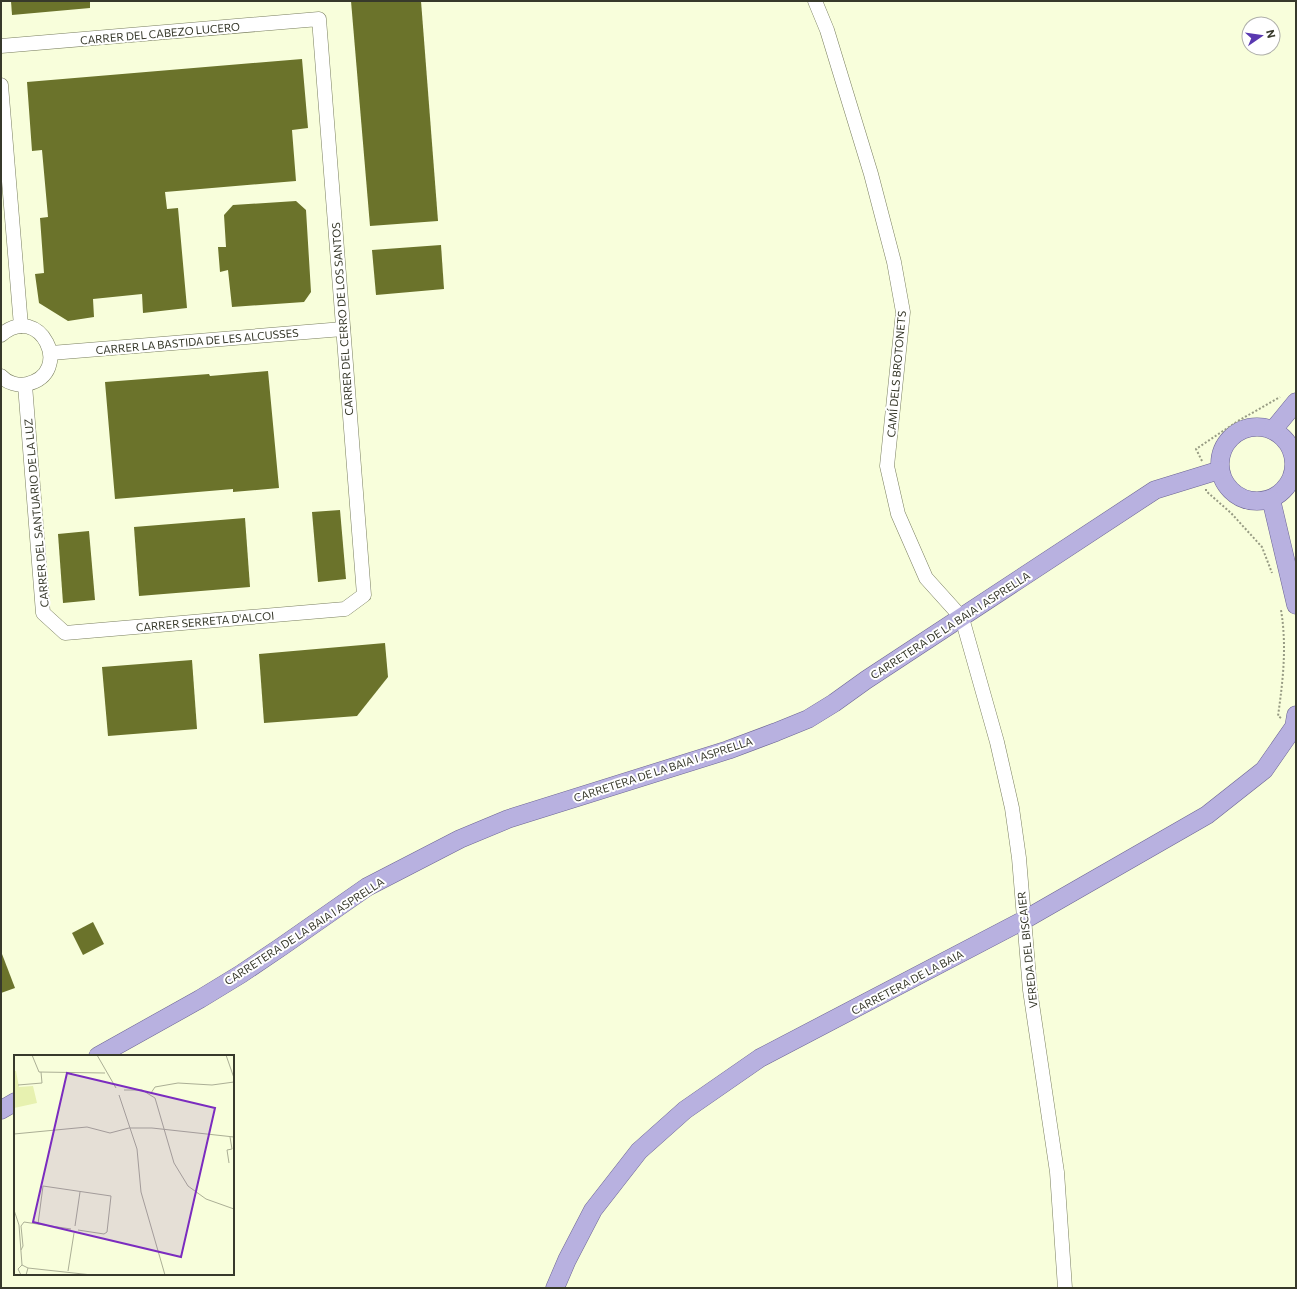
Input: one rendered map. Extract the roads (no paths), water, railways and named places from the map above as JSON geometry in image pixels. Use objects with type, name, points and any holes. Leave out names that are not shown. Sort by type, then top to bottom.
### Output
[{"type":"main road","points":[[1273,430],[1289,399]]},
{"type":"main road","points":[[1260,426],[1273,430],[1282,436],[1290,445],[1293,453],[1295,467],[1293,477],[1288,486],[1282,492],[1271,499],[1252,501],[1242,498],[1232,492],[1225,483],[1210,479],[1220,462],[1222,450],[1227,442],[1236,433],[1249,427],[1260,426]]},
{"type":"main road","name":"CARRETERA DE LA BAIA I ASPRELLA","points":[[100,1055],[200,999],[241,974],[367,887],[447,845],[508,819],[728,750],[808,719],[1155,490],[1210,479]]},
{"type":"main road","points":[[1271,499],[1288,605]]},
{"type":"main road","name":"CARRETERA DE LA BAIA","points":[[555,1288],[567,1260],[593,1210],[639,1151],[685,1110],[760,1058],[1024,920],[1207,815],[1264,770],[1295,723]]},
{"type":"main road","points":[[1,1110],[14,1103]]},
{"type":"street","name":"CAMÍ DELS BROTONETS","points":[[816,1],[871,174],[894,262],[903,312],[887,466],[898,514],[926,578],[962,618]]},
{"type":"street","name":"CARRER DEL CABEZO LUCERO","points":[[1,46],[319,20]]},
{"type":"street","name":"CARRER DEL CERRO DE LOS SANTOS","points":[[319,20],[364,595],[345,609]]},
{"type":"street","points":[[1,85],[20,326]]},
{"type":"street","points":[[1,335],[7,330],[20,326],[28,326],[46,340],[51,353],[50,363],[45,373],[36,381],[25,385],[14,384],[1,376]]},
{"type":"street","name":"CARRER LA BASTIDA DE LES ALCUSSES","points":[[51,353],[343,329]]},
{"type":"street","name":"CARRER DEL SANTUARIO DE LA LUZ","points":[[25,385],[43,612],[65,633]]},
{"type":"street","name":"CARRER SERRETA D'ALCOI","points":[[65,633],[345,609]]},
{"type":"street","name":"VEREDA DEL BISCAIER","points":[[962,618],[995,735],[1012,808],[1019,858],[1030,990],[1057,1172],[1065,1288]]}]
